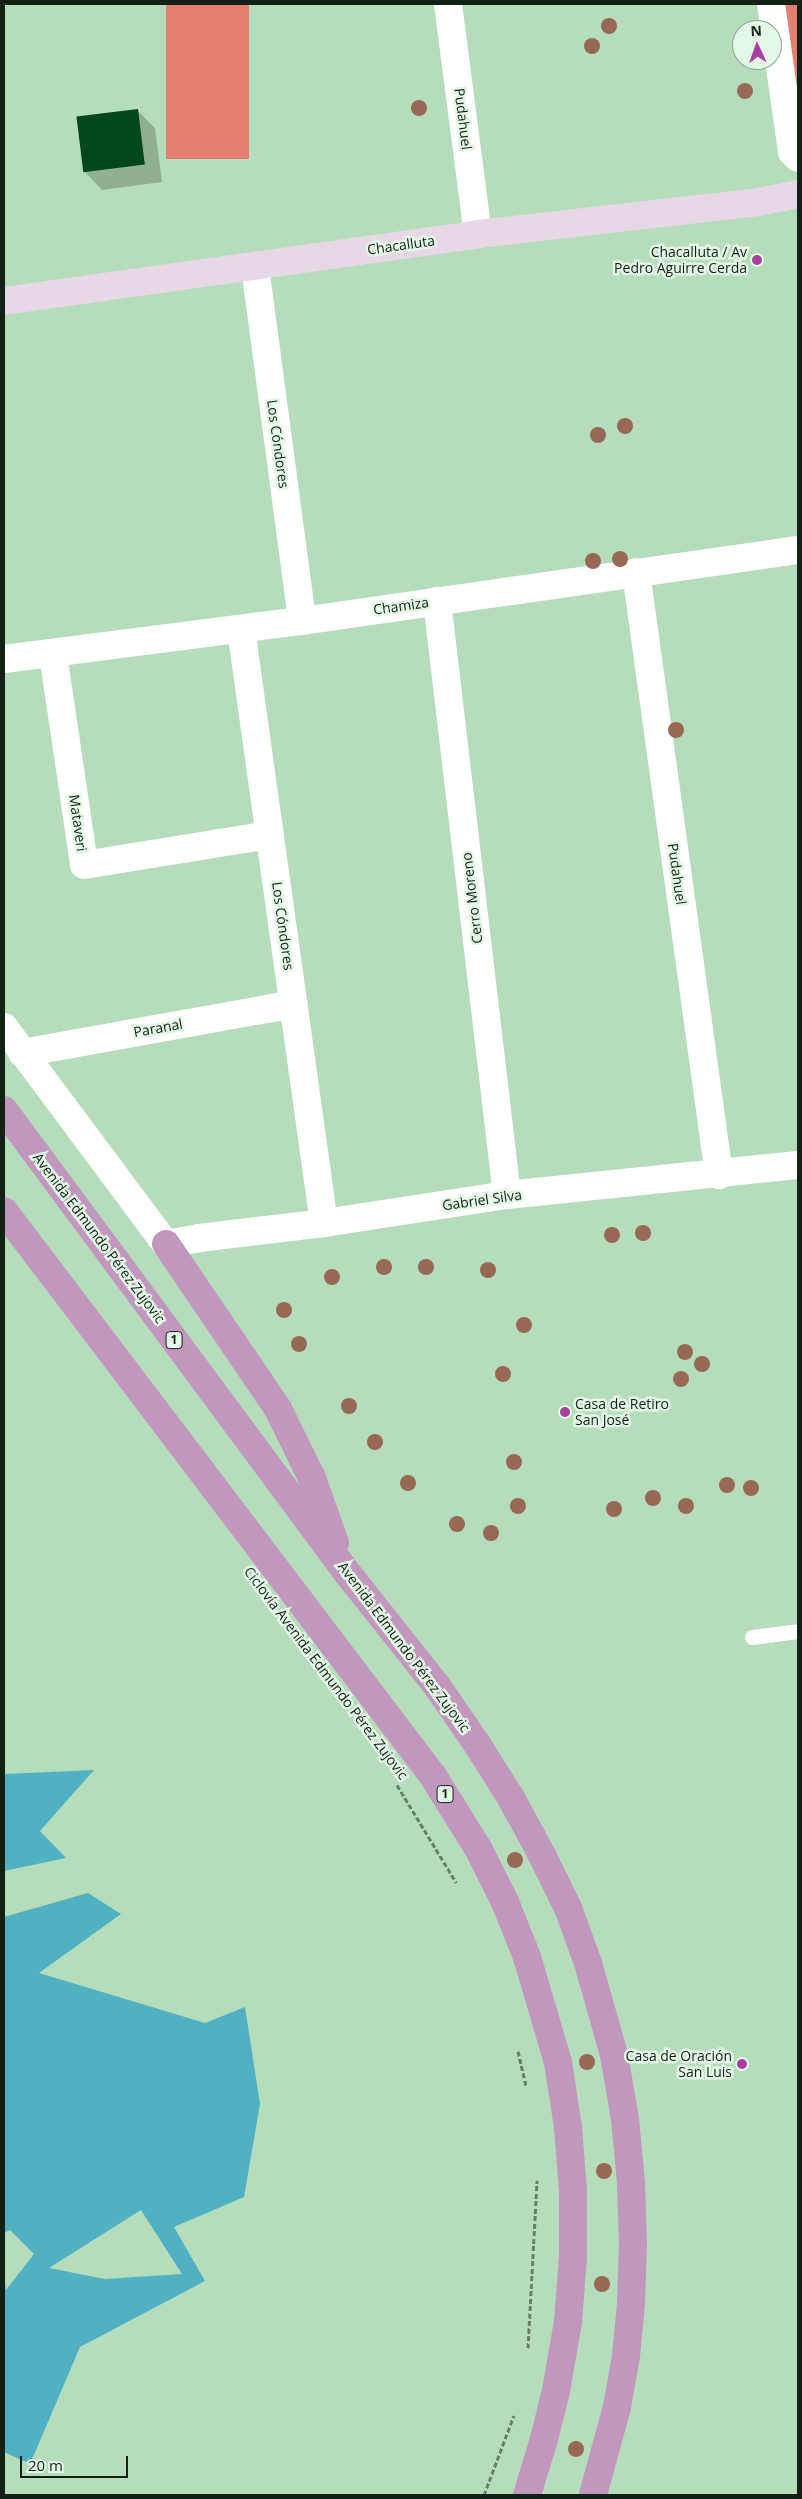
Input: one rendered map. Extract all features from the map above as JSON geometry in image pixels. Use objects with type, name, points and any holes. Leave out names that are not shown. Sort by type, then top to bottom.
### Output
[{"type":"highway","name":"Avenida Edmundo Pérez Zujovic","points":[[4,1110],[344,1570],[437,1686],[511,1798],[568,1908],[588,1963],[614,2055],[625,2119],[631,2183],[633,2243],[631,2304],[626,2356],[617,2408],[593,2495]]},
{"type":"highway","name":"1","points":[[4,1211],[433,1776],[479,1850],[505,1902],[524,1948],[544,2008],[558,2062],[568,2127],[573,2191],[573,2257],[568,2322],[554,2401],[526,2495]]},
{"type":"highway","points":[[166,1244],[278,1410],[312,1478],[344,1570]]},
{"type":"main road","name":"Chacalluta","points":[[4,301],[478,234],[758,202],[798,194]]},
{"type":"street","name":"Pudahuel","points":[[448,4],[478,234]]},
{"type":"street","points":[[771,4],[792,152],[798,158]]},
{"type":"street","name":"Los Cóndores","points":[[255,267],[302,621]]},
{"type":"street","name":"Chamiza","points":[[4,660],[302,621],[798,550]]},
{"type":"street","name":"Pudahuel","points":[[636,572],[719,1175]]},
{"type":"street","name":"Cerro Moreno","points":[[437,601],[507,1196]]},
{"type":"street","name":"Los Cóndores","points":[[241,629],[324,1223]]},
{"type":"street","name":"Mataveri","points":[[53,654],[84,865],[270,835]]},
{"type":"street","name":"Paranal","points":[[22,1053],[294,1004]]},
{"type":"street","points":[[4,1027],[166,1244]]},
{"type":"street","name":"Gabriel Silva","points":[[166,1244],[507,1196],[719,1175],[798,1165]]},
{"type":"lane","points":[[752,1637],[798,1631]]},
{"type":"path","name":"Ciclovía Avenida Edmundo Pérez Zujovic","points":[[395,1783],[458,1886]]},
{"type":"path","points":[[517,2045],[527,2091]]},
{"type":"path","points":[[528,2354],[537,2177]]},
{"type":"path","points":[[484,2495],[516,2411]]},
{"type":"shaded area","points":[[166,4],[249,4],[249,159],[166,159]]},
{"type":"shaded area","points":[[784,4],[798,4],[798,115]]},
{"type":"water","points":[[94,1770],[40,1831],[66,1858],[4,1871],[4,1774]]},
{"type":"water","points":[[88,1893],[121,1914],[39,1973],[205,2023],[245,2007],[260,2104],[244,2197],[174,2227],[205,2281],[80,2347],[30,2464],[4,2452],[4,2278],[6,2290],[34,2254],[10,2230],[4,2233],[4,1917]],"holes":[[[141,2210],[182,2274],[105,2279],[49,2268]]]},
{"type":"building","points":[[138,109],[145,165],[83,172],[76,117]]},
{"type":"place","name":"Chacalluta / Av Pedro Aguirre Cerda","points":[[757,260]]},
{"type":"place","name":"Casa de Retiro San José","points":[[565,1412]]},
{"type":"place","name":"Casa de Oración San Luis","points":[[742,2064]]}]
